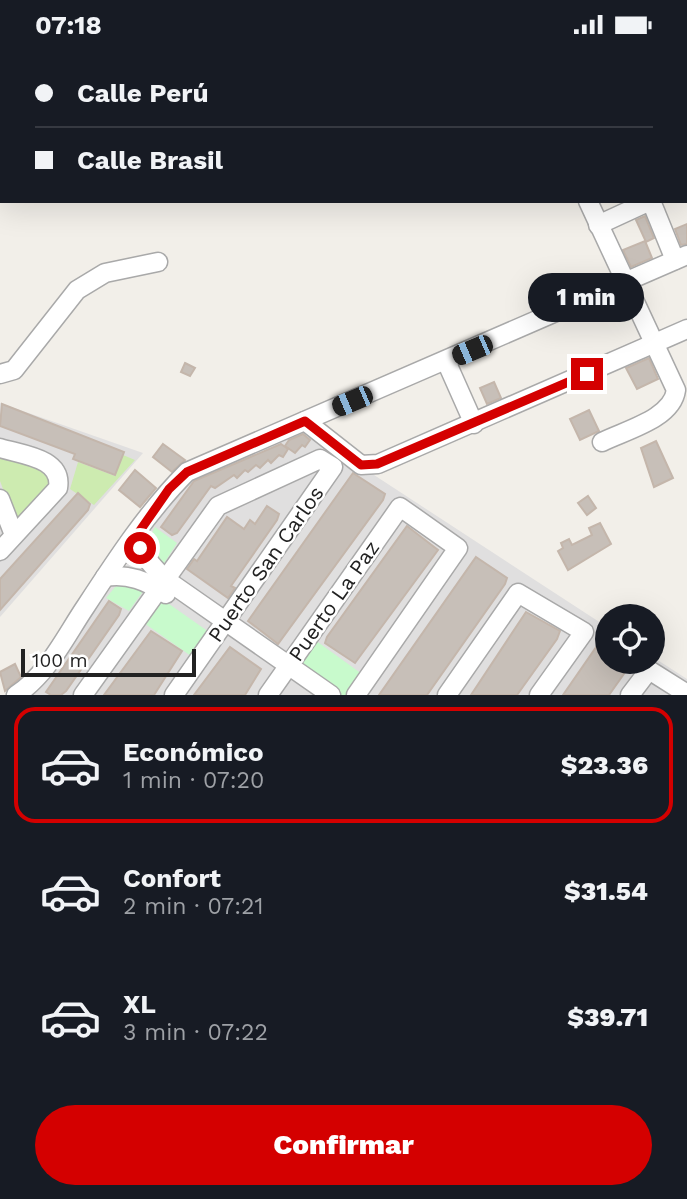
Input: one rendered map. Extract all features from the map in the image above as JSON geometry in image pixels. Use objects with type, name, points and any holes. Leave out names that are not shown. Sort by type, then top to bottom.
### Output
[{"type":"street","points":[[589,203],[676,390],[674,401],[666,411],[602,442]]},
{"type":"street","points":[[598,225],[647,203]]},
{"type":"street","points":[[16,695],[42,672],[105,577],[169,489],[187,472],[681,258],[652,203]]},
{"type":"street","points":[[0,374],[14,370],[77,290],[105,273],[158,262]]},
{"type":"street","points":[[305,421],[361,465],[377,464],[687,329]]},
{"type":"street","points":[[446,361],[474,424]]},
{"type":"street","points":[[0,448],[48,463],[56,468],[60,477],[58,488],[0,551]]},
{"type":"street","name":"Puerto San Carlos","points":[[162,584],[218,506],[320,459],[333,467],[174,695]]},
{"type":"street","points":[[1,506],[14,535]]},
{"type":"street","name":"Puerto La Paz","points":[[268,695],[400,507],[458,548],[356,695]]},
{"type":"street","points":[[139,532],[140,548],[162,584]]},
{"type":"street","points":[[105,577],[121,574],[162,584],[285,671],[331,695]]},
{"type":"street","points":[[83,695],[162,584]]},
{"type":"street","points":[[447,695],[518,593],[584,632],[539,695]]},
{"type":"street","points":[[630,695],[649,670],[687,694]]},
{"type":"street","points":[[285,671],[310,695]]},
{"type":"shaded area","points":[[0,403],[143,453],[0,617]]},
{"type":"shaded area","points":[[302,428],[595,619],[595,674],[665,674],[665,665],[687,679],[687,695],[32,695],[39,690],[179,490],[191,478]]},
{"type":"green space","points":[[123,455],[135,460],[94,505],[70,489],[78,462],[115,476]]},
{"type":"green space","points":[[0,456],[48,473],[52,482],[18,519],[14,518],[0,481]]},
{"type":"green space","points":[[155,527],[177,543],[163,565],[151,552],[148,540]]},
{"type":"green space","points":[[127,584],[144,590],[129,611],[106,598],[115,587]]},
{"type":"green space","points":[[162,599],[209,632],[191,656],[144,623]]},
{"type":"green space","points":[[315,640],[362,674],[347,695],[341,695],[298,665]]},
{"type":"building","points":[[645,216],[654,238],[646,242],[636,220]]},
{"type":"building","points":[[687,224],[687,244],[681,245],[675,229]]},
{"type":"building","points":[[645,241],[652,258],[631,267],[623,250]]},
{"type":"building","points":[[649,358],[658,379],[637,389],[626,368]]},
{"type":"building","points":[[185,363],[195,368],[190,376],[181,372]]},
{"type":"building","points":[[494,382],[501,398],[487,404],[480,388]]},
{"type":"building","points":[[2,404],[124,452],[115,475],[73,459],[75,454],[0,426]]},
{"type":"building","points":[[589,410],[599,431],[580,440],[570,419]]},
{"type":"building","points":[[303,434],[310,440],[305,447],[302,445],[295,453],[285,446],[289,440]]},
{"type":"building","points":[[656,441],[673,478],[654,487],[641,448]]},
{"type":"building","points":[[163,444],[185,460],[172,472],[153,457]]},
{"type":"building","points":[[281,444],[288,449],[283,457],[279,455],[260,468],[256,465],[248,472],[245,470],[237,478],[234,475],[215,488],[211,486],[177,533],[172,535],[161,527],[194,481]]},
{"type":"building","points":[[135,470],[156,488],[140,507],[119,490]]},
{"type":"building","points":[[353,473],[385,494],[383,500],[278,644],[248,621]]},
{"type":"building","points":[[78,493],[90,504],[88,510],[0,610],[0,579]]},
{"type":"building","points":[[588,496],[596,508],[587,515],[578,503]]},
{"type":"building","points":[[267,506],[279,514],[277,520],[231,586],[235,588],[228,598],[187,569],[194,559],[197,561],[227,517],[244,529],[250,520],[255,524]]},
{"type":"building","points":[[600,523],[611,544],[568,570],[558,551],[563,548],[561,543],[569,539],[572,545],[592,535],[589,528]]},
{"type":"building","points":[[407,526],[438,550],[355,663],[325,643],[327,637]]},
{"type":"building","points":[[476,557],[507,578],[505,584],[427,695],[379,695]]},
{"type":"building","points":[[109,601],[121,609],[119,615],[66,691],[61,695],[46,692]]},
{"type":"building","points":[[526,612],[560,631],[557,639],[517,695],[471,695]]},
{"type":"building","points":[[151,631],[182,651],[154,695],[104,695]]},
{"type":"building","points":[[230,647],[261,669],[245,695],[194,695]]},
{"type":"building","points":[[595,649],[595,674],[624,674],[609,695],[563,695]]},
{"type":"building","points":[[15,664],[21,677],[5,691],[0,672]]},
{"type":"route","points":[[140,548],[139,532],[169,489],[187,472],[305,421],[361,465],[377,464],[587,374]]}]
